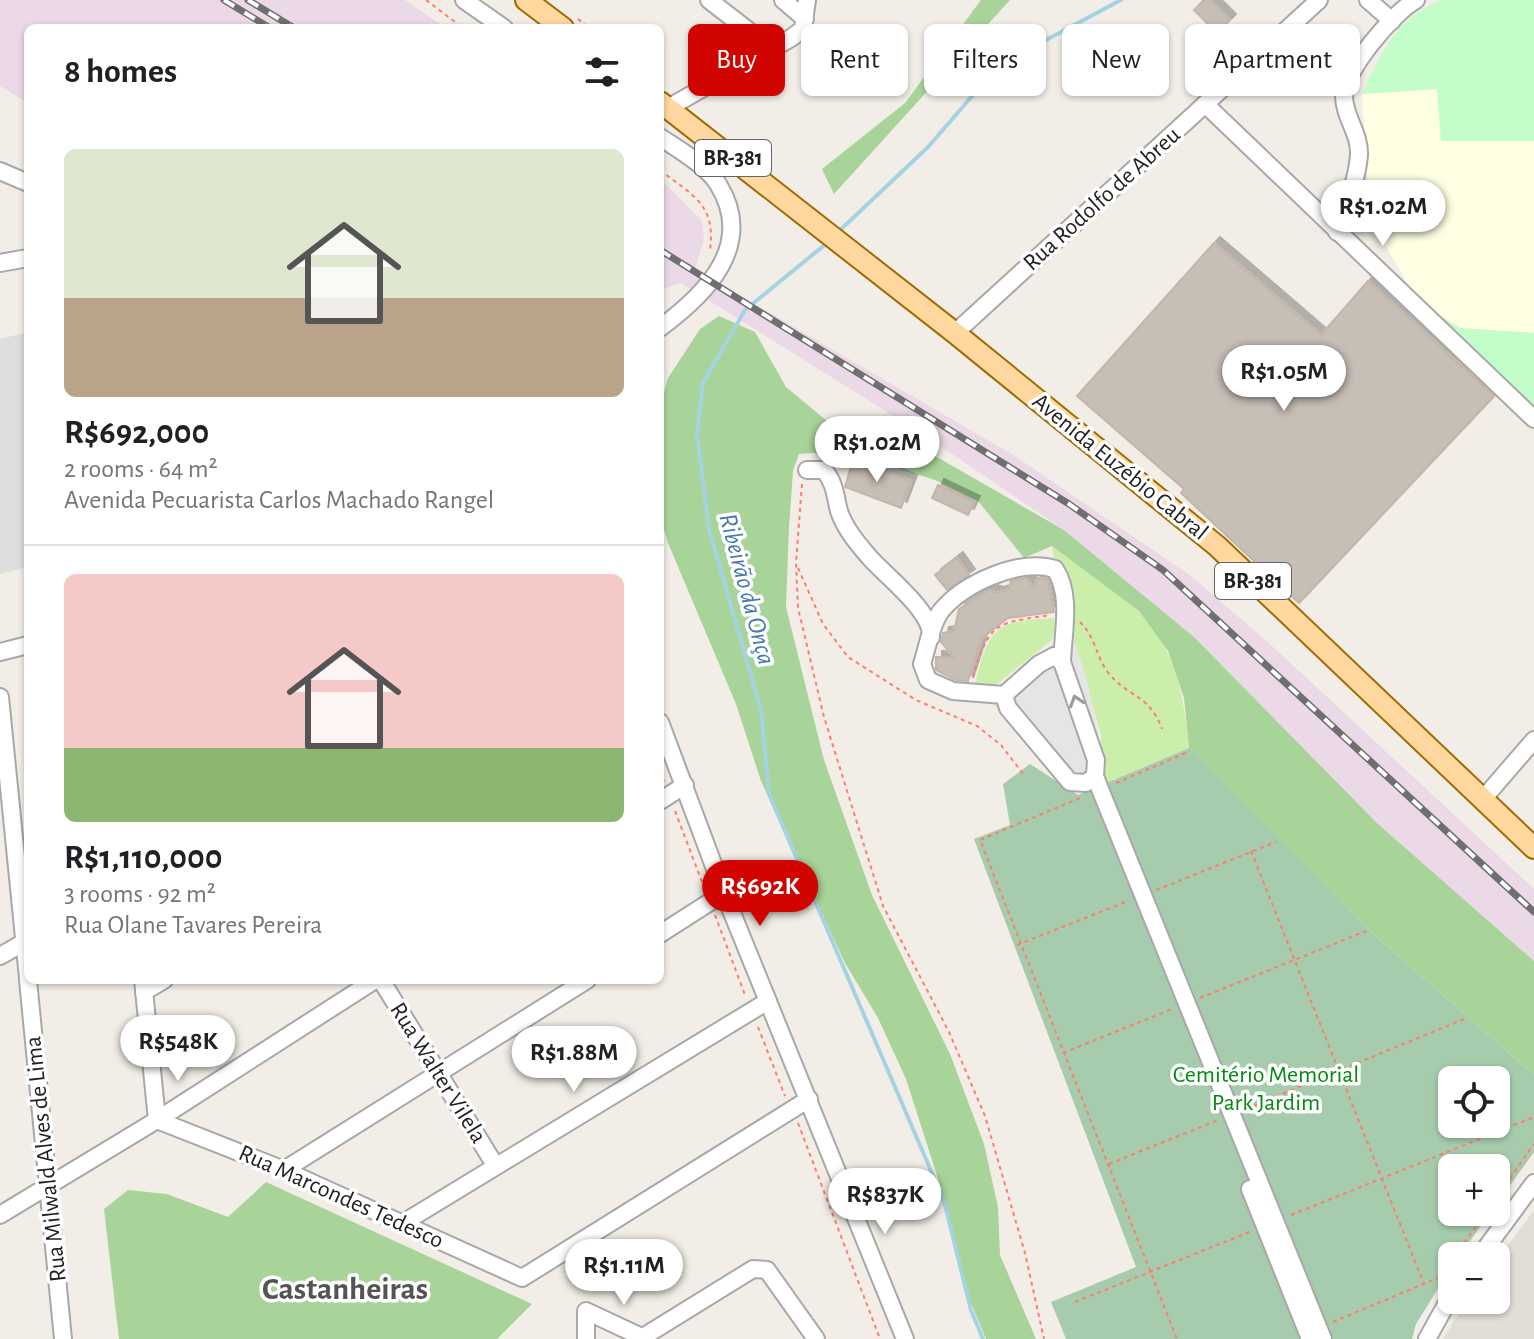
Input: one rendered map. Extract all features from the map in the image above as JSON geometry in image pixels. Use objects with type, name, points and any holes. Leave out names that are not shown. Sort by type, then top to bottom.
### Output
[{"type":"main road","points":[[526,0],[558,24]]},
{"type":"main road","name":"Avenida Euzébio Cabral","points":[[664,105],[955,333],[1217,546],[1534,848]]},
{"type":"street","points":[[464,0],[498,24]]},
{"type":"street","points":[[709,0],[740,24]]},
{"type":"street","points":[[783,0],[805,19]]},
{"type":"street","points":[[785,41],[803,29],[807,0]]},
{"type":"street","name":"Rua Rodolfo de Abreu","points":[[955,333],[1319,0]]},
{"type":"street","points":[[1368,0],[1392,21]]},
{"type":"street","points":[[1337,232],[1356,174],[1359,152],[1344,93],[1353,69],[1392,21],[1416,0]]},
{"type":"street","points":[[664,105],[688,93]]},
{"type":"street","points":[[1205,104],[1534,419]]},
{"type":"street","points":[[664,140],[717,182],[729,209],[732,229],[726,261],[687,308],[664,325]]},
{"type":"street","points":[[0,171],[24,181]]},
{"type":"street","points":[[0,263],[24,259]]},
{"type":"street","points":[[807,470],[824,470],[832,480],[846,525],[928,623],[931,638]]},
{"type":"street","points":[[1062,662],[1054,656],[1039,664],[1004,695],[953,691],[928,680],[922,664],[940,612],[979,583],[1022,567],[1055,569],[1063,581],[1066,602],[1062,662],[1096,760],[1091,780],[1317,1335]]},
{"type":"street","points":[[905,594],[926,605],[946,607]]},
{"type":"street","points":[[0,652],[24,646]]},
{"type":"street","points":[[1004,695],[1016,720],[1063,776],[1070,782],[1091,780]]},
{"type":"street","name":"Rua Milwald Alves de Lima","points":[[0,697],[24,922]]},
{"type":"street","points":[[664,732],[685,785],[717,898],[768,1001],[905,1339]]},
{"type":"street","points":[[1483,799],[1534,740]]},
{"type":"street","points":[[664,798],[685,785]]},
{"type":"street","points":[[664,931],[717,898]]},
{"type":"street","points":[[0,956],[24,942]]},
{"type":"street","name":"Rua Milwald Alves de Lima","points":[[29,984],[63,1339]]},
{"type":"street","points":[[0,1215],[372,984]]},
{"type":"street","name":"Rua Walter Vilela","points":[[381,984],[495,1165]]},
{"type":"street","points":[[284,1170],[581,984]]},
{"type":"street","points":[[143,986],[157,1120]]},
{"type":"street","points":[[403,1223],[768,1001]]},
{"type":"street","points":[[792,1110],[809,1099]]},
{"type":"street","name":"Rua Marcondes Tedesco","points":[[157,1120],[284,1170],[522,1278],[792,1110]]},
{"type":"street","points":[[1490,1242],[1534,1183]]},
{"type":"street","points":[[586,1339],[586,1311],[644,1338],[753,1269],[761,1268],[767,1270],[816,1339]]},
{"type":"street","points":[[1427,1339],[1441,1314]]},
{"type":"path","points":[[426,0],[458,24]]},
{"type":"path","points":[[664,173],[708,210],[712,231],[709,253]]},
{"type":"path","points":[[807,470],[800,489],[796,563],[798,608],[810,661],[879,892],[915,971],[949,1032],[985,1116],[1025,1253],[1044,1339]]},
{"type":"path","points":[[796,563],[823,624],[848,657],[916,700],[977,726],[1001,745],[1024,775]]},
{"type":"path","points":[[664,798],[717,898],[751,1011],[880,1339]]},
{"type":"path","points":[[980,840],[1177,1339]]},
{"type":"path","points":[[1251,851],[1424,1284]]},
{"type":"path","points":[[1063,1053],[1366,931]]},
{"type":"path","points":[[1108,1165],[1464,1019]]},
{"type":"path","points":[[1075,1302],[1534,1117]]},
{"type":"path","points":[[1510,1178],[1534,1144]]},
{"type":"path","points":[[1317,1335],[1438,1278]]},
{"type":"shaded area","points":[[0,0],[405,0],[440,24],[24,24],[24,101],[0,86]]},
{"type":"shaded area","points":[[1437,89],[1441,140],[1534,141],[1534,333],[1460,328],[1431,310],[1409,286],[1381,238],[1368,193],[1362,94]]},
{"type":"shaded area","points":[[664,182],[702,221],[704,239],[695,269],[1015,456],[1191,576],[1270,644],[1534,889],[1534,961],[1377,823],[1194,637],[1064,530],[927,437],[681,283],[664,289]]},
{"type":"shaded area","points":[[24,333],[24,568],[0,574],[0,339]]},
{"type":"shaded area","points":[[1070,629],[1087,680],[1103,758],[1083,777],[1064,773],[1025,743],[990,700]]},
{"type":"shaded area","points":[[1534,1210],[1534,1339],[1443,1339],[1458,1314],[1510,1314],[1510,1242]]},
{"type":"green space","points":[[981,0],[1010,0],[988,24],[963,24]]},
{"type":"green space","points":[[1440,0],[1534,0],[1534,141],[1441,141],[1437,89],[1362,94],[1384,51],[1401,27]]},
{"type":"green space","points":[[924,77],[924,95],[834,194],[822,169],[905,103]]},
{"type":"green space","points":[[1431,310],[1460,328],[1534,333],[1534,408]]},
{"type":"green space","points":[[719,316],[755,332],[786,387],[833,426],[895,433],[1064,530],[1194,637],[1377,823],[1534,961],[1534,1075],[1373,934],[1189,748],[1184,698],[1168,651],[1139,611],[1052,546],[1024,558],[978,501],[935,480],[844,451],[799,454],[793,471],[786,607],[824,760],[872,895],[950,1054],[984,1144],[998,1207],[1000,1255],[1036,1339],[986,1339],[966,1291],[941,1188],[906,1079],[878,1018],[845,963],[761,781],[736,704],[664,529],[664,392],[668,378],[700,329]]},
{"type":"green space","points":[[1052,546],[1127,601],[1161,639],[1181,692],[1189,748],[1101,785],[1101,735],[1070,629],[1065,574],[1054,560]]},
{"type":"green space","points":[[1053,618],[1057,625],[1052,640],[992,688],[979,688],[975,683],[980,665],[990,639],[997,631],[1018,622]]},
{"type":"green space","name":"Cemitério Memorial Park Jardim","points":[[1189,748],[1373,934],[1534,1075],[1534,1152],[1510,1185],[1510,1154],[1438,1154],[1438,1226],[1481,1226],[1469,1242],[1438,1242],[1438,1289],[1416,1324],[1412,1339],[1066,1339],[1051,1302],[1136,1267],[974,839],[1010,825],[1003,784],[1030,764],[1078,795]]},
{"type":"green space","points":[[266,1182],[532,1304],[497,1339],[119,1339],[104,1209],[128,1190],[167,1194],[228,1217]]},
{"type":"building","points":[[1204,0],[1210,0],[1230,20],[1226,24],[1208,24],[1194,10]]},
{"type":"building","points":[[1214,243],[1321,335],[1368,281],[1494,396],[1299,603],[1181,493],[1184,489],[1077,396]]},
{"type":"building","points":[[853,459],[911,481],[901,508],[845,487]]},
{"type":"building","points":[[938,485],[974,502],[968,515],[932,498]]},
{"type":"building","points":[[957,558],[969,575],[947,590],[935,575]]},
{"type":"building","points":[[1026,578],[1033,587],[1038,578],[1048,579],[1054,612],[1008,618],[982,638],[968,681],[956,680],[936,670],[936,657],[954,657],[941,642],[943,633],[954,631],[959,609],[989,590],[997,593],[1008,590],[1011,581]]},
{"type":"waterway","name":"Ribeirão da Onça","points":[[836,234],[928,147],[999,65],[1121,0]]},
{"type":"waterway","name":"Ribeirão da Onça","points":[[827,243],[745,310],[703,383],[697,434],[709,529],[761,710],[769,794],[944,1201],[971,1310],[983,1339]]},
{"type":"railway","points":[[224,0],[263,24]]},
{"type":"railway","points":[[248,0],[287,24]]},
{"type":"railway","points":[[664,252],[1069,504],[1163,570],[1534,912]]},
{"type":"district","name":"Castanheiras","points":[[345,1289]]}]
